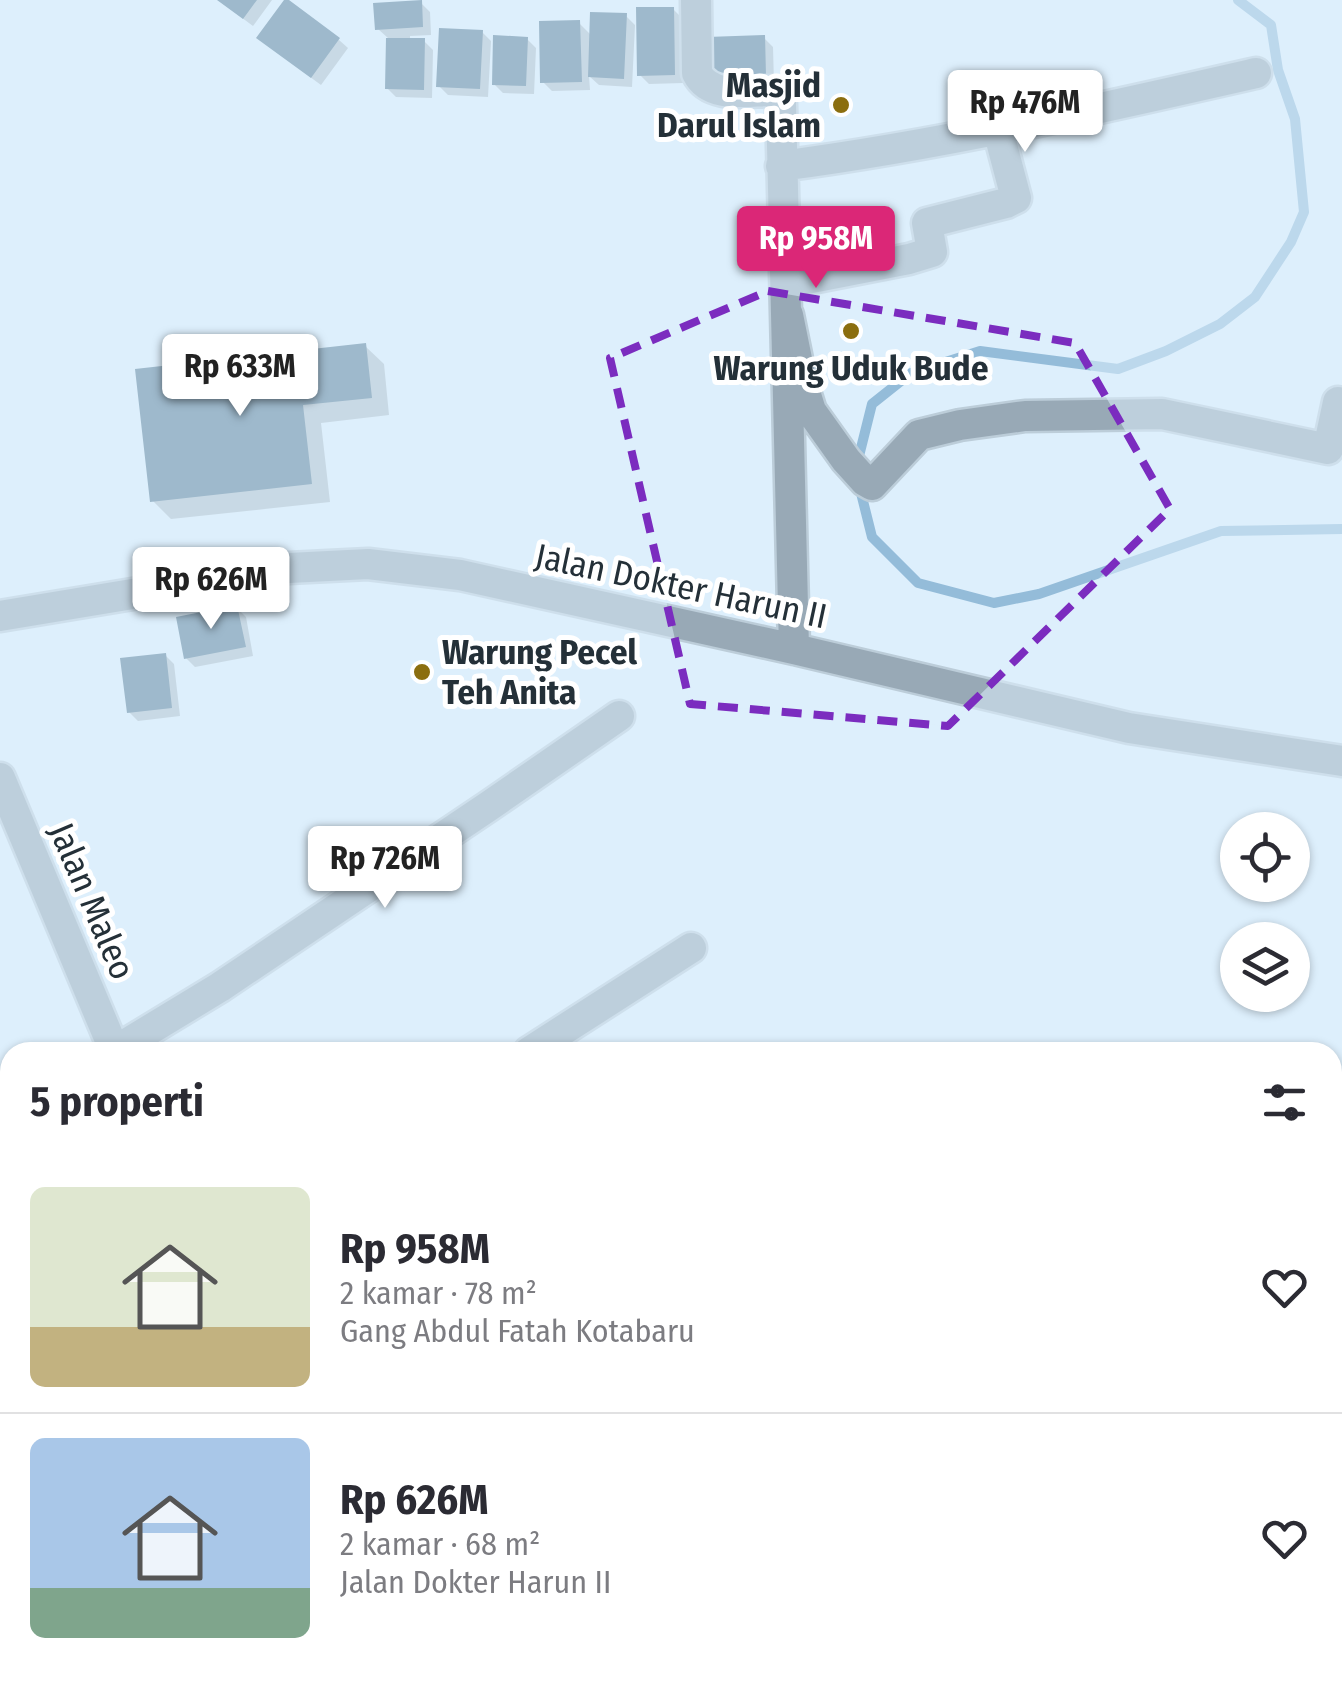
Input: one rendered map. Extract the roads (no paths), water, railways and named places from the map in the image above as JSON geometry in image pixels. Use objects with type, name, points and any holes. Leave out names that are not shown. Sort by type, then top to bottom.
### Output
[{"type":"street","points":[[696,0],[697,74],[702,82],[713,90],[771,91],[779,96],[788,316],[794,649]]},
{"type":"street","points":[[781,166],[998,130],[1256,74]]},
{"type":"street","points":[[786,282],[932,252],[927,223],[1016,198],[998,130]]},
{"type":"street","points":[[788,316],[811,411],[872,486],[919,434],[960,424],[1025,416],[1162,414],[1328,449],[1338,402],[1342,403]]},
{"type":"street","name":"Jalan Dokter Harun II","points":[[0,616],[290,568],[368,564],[460,576],[1129,728],[1342,760]]},
{"type":"street","points":[[130,1042],[220,987],[619,716]]},
{"type":"street","name":"Jalan Maleo","points":[[0,778],[110,1042]]},
{"type":"street","points":[[544,1042],[691,948]]},
{"type":"waterway","points":[[857,464],[872,404],[911,373],[980,351],[1118,369],[1220,324],[1255,297],[1291,242],[1304,212],[1295,119],[1278,70],[1271,25],[1238,0]]},
{"type":"waterway","points":[[859,485],[872,537],[918,583],[994,603],[1039,594],[1221,531],[1342,529]]},
{"type":"place","name":"Masjid Darul Islam","points":[[841,105]]},
{"type":"place","name":"Warung Uduk Bude","points":[[851,331]]},
{"type":"place","name":"Warung Pecel Teh Anita","points":[[422,672]]}]
